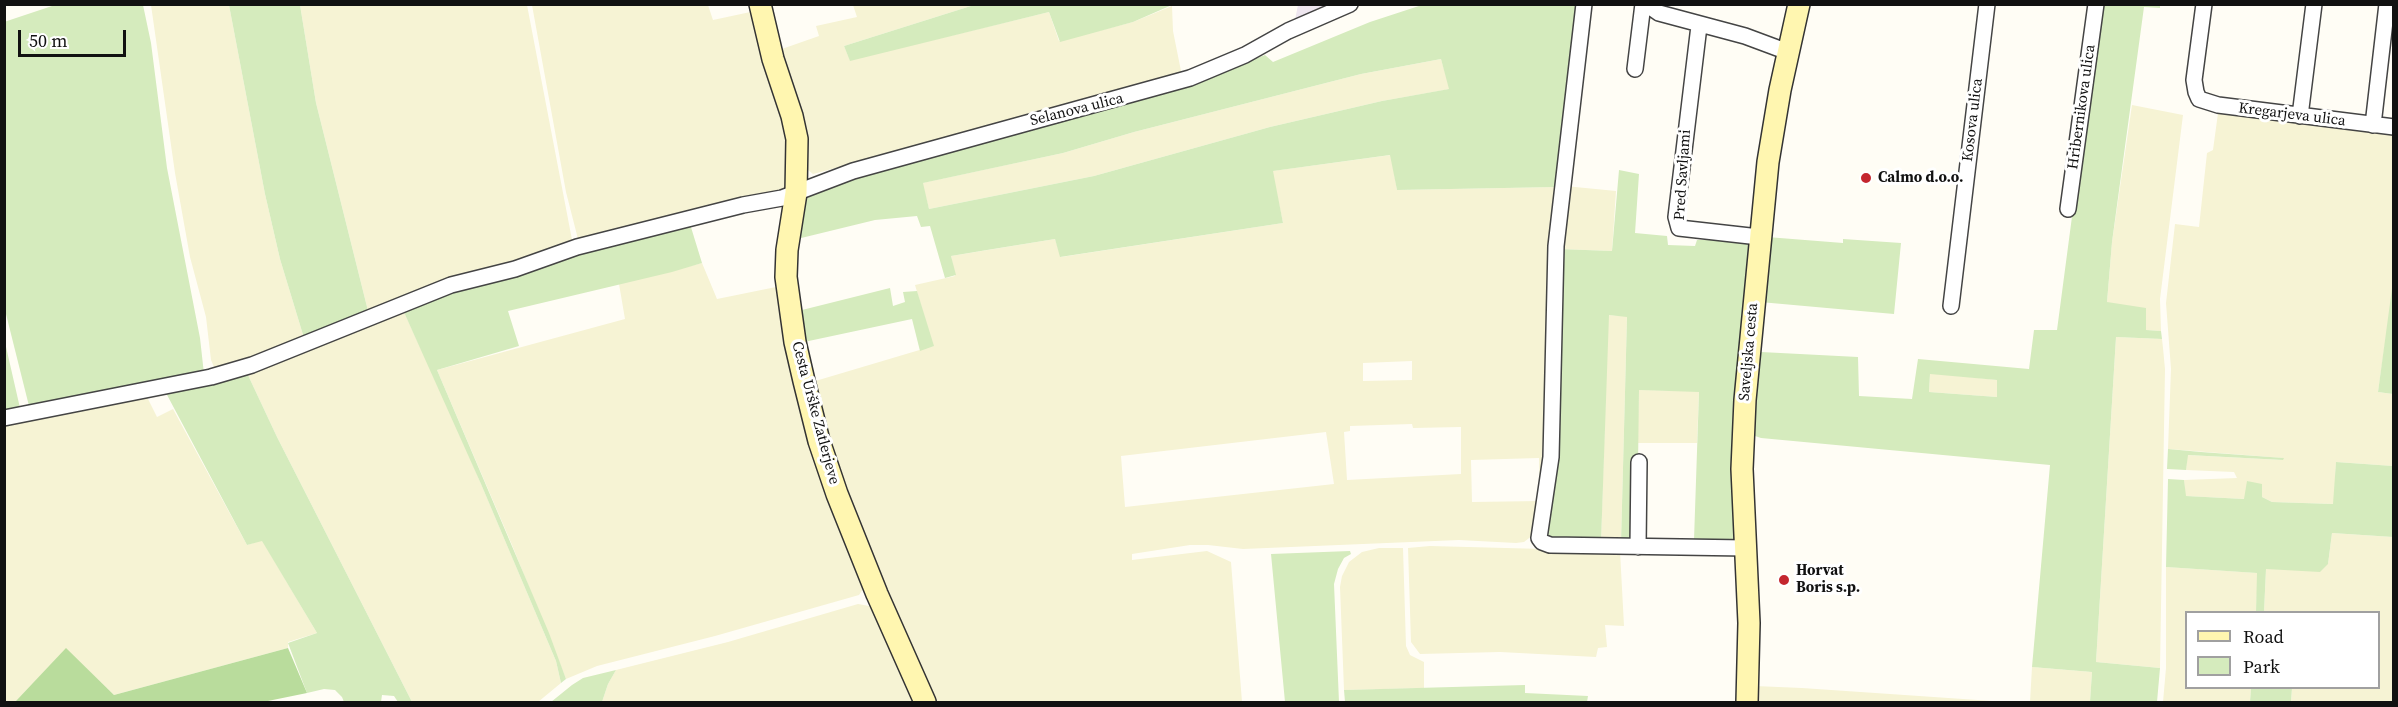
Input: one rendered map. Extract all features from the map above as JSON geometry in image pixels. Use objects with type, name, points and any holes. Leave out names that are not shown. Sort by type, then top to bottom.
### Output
[{"type":"street","name":"Cesta Urške Zatlerjeve","points":[[760,4],[773,59],[792,116],[797,139],[796,193],[787,250],[786,277],[795,342],[804,381],[819,441],[837,495],[876,594],[925,702]]},
{"type":"street","name":"Selanova ulica","points":[[4,418],[222,374],[252,365],[451,285],[515,269],[577,247],[743,205],[783,198],[852,171],[1138,94],[1190,78],[1245,56],[1288,31],[1350,4]]},
{"type":"street","points":[[1584,4],[1556,246],[1551,457],[1539,538],[1550,545],[1746,548]]},
{"type":"street","points":[[1635,69],[1644,4],[1659,13],[1699,26],[1745,36],[1788,52]]},
{"type":"street","name":"Saveljska cesta","points":[[1747,702],[1749,623],[1742,469],[1743,433],[1759,237],[1774,124],[1799,4]]},
{"type":"street","name":"Kosova ulica","points":[[1951,306],[1987,4]]},
{"type":"street","name":"Hribernikova ulica","points":[[2068,209],[2096,4]]},
{"type":"street","name":"Kregarjeva ulica","points":[[2204,4],[2194,80],[2199,99],[2208,103],[2394,127]]},
{"type":"street","points":[[2300,116],[2314,4]]},
{"type":"street","points":[[2373,124],[2387,4]]},
{"type":"street","name":"Pred Savljami","points":[[1699,26],[1676,217],[1679,228],[1759,237]]},
{"type":"street","points":[[1638,547],[1639,462]]},
{"type":"shaded area","points":[[151,5],[229,5],[265,194],[280,259],[304,338],[219,372],[211,360],[206,317],[190,257],[175,173]]},
{"type":"shaded area","points":[[300,5],[527,5],[573,245],[368,311],[316,103]]},
{"type":"shaded area","points":[[532,5],[708,5],[713,20],[755,11],[786,125],[789,188],[783,192],[579,243],[566,192]]},
{"type":"shaded area","points":[[853,5],[974,5],[844,46],[850,60],[1049,12],[1059,41],[1133,22],[1172,6],[1173,31],[1181,71],[1177,77],[813,174],[808,170],[779,50],[819,36],[816,26],[857,17]]},
{"type":"shaded area","points":[[1298,5],[1332,5],[1295,20]]},
{"type":"shaded area","points":[[1441,59],[1450,89],[1382,101],[1270,127],[1094,176],[929,209],[922,183],[1063,153],[1134,132],[1361,74]]},
{"type":"shaded area","points":[[2132,105],[2183,115],[2160,299],[2161,331],[2146,330],[2107,302],[2112,242]]},
{"type":"shaded area","points":[[2218,113],[2393,132],[2394,281],[2378,392],[2393,394],[2393,466],[2336,462],[2334,504],[2272,502],[2262,497],[2248,481],[2245,499],[2185,496],[2184,480],[2237,478],[2234,472],[2186,470],[2187,455],[2283,460],[2283,458],[2168,449],[2171,369],[2166,303],[2175,224],[2199,227],[2207,153],[2213,150]]},
{"type":"shaded area","points":[[1391,155],[1397,190],[1557,187],[1552,233],[1545,484],[1541,511],[1533,535],[1524,542],[1516,543],[1459,540],[1243,549],[1190,545],[1132,554],[1132,560],[1207,551],[1231,562],[1242,702],[932,702],[854,519],[833,458],[812,382],[933,346],[915,285],[955,276],[951,256],[1055,239],[1061,257],[1283,223],[1272,171]],"holes":[[[1412,361],[1412,380],[1363,381],[1363,363]],[[1412,424],[1413,428],[1461,427],[1461,474],[1347,480],[1344,432],[1350,431],[1350,426]],[[1326,432],[1334,484],[1125,507],[1121,456]],[[1539,458],[1540,501],[1472,502],[1471,460]]]},
{"type":"shaded area","points":[[1565,186],[1616,191],[1612,251],[1559,249]]},
{"type":"shaded area","points":[[702,263],[717,299],[776,287],[783,320],[863,589],[859,595],[715,636],[597,666],[566,679],[437,370],[625,319],[619,284]]},
{"type":"shaded area","points":[[403,310],[454,420],[556,661],[561,683],[538,702],[412,702],[277,437],[247,373]]},
{"type":"shaded area","points":[[1608,315],[1627,316],[1621,543],[1601,542]]},
{"type":"shaded area","points":[[2116,337],[2162,339],[2165,369],[2160,668],[2096,662]]},
{"type":"shaded area","points":[[1930,373],[1998,380],[1997,397],[1929,392]]},
{"type":"shaded area","points":[[1639,390],[1699,391],[1697,443],[1637,443]]},
{"type":"shaded area","points":[[147,397],[157,417],[173,409],[247,545],[262,540],[317,633],[288,642],[288,648],[114,695],[66,649],[15,702],[5,702],[5,425]]},
{"type":"shaded area","points":[[2332,533],[2393,537],[2393,702],[2291,702],[2292,689],[2380,689],[2380,611],[2264,611],[2266,569],[2328,564]]},
{"type":"shaded area","points":[[1430,546],[1620,551],[1624,626],[1605,625],[1607,647],[1598,648],[1596,657],[1500,652],[1420,654],[1411,642],[1408,548]]},
{"type":"shaded area","points":[[1379,548],[1403,548],[1406,646],[1410,655],[1424,662],[1424,688],[1344,690],[1340,587],[1342,576],[1349,562],[1362,552]]},
{"type":"shaded area","points":[[2166,567],[2258,573],[2256,611],[2185,611],[2185,689],[2251,689],[2250,702],[2163,702],[2166,668]]},
{"type":"shaded area","points":[[858,604],[869,606],[878,615],[916,702],[602,702],[616,670],[728,642]]},
{"type":"shaded area","points":[[2032,667],[2092,672],[2090,702],[2030,702]]},
{"type":"shaded area","points":[[1755,686],[1802,688],[2007,702],[1754,702]]},
{"type":"green space","points":[[55,5],[143,5],[151,43],[167,168],[200,338],[204,374],[30,410],[5,310],[4,22]]},
{"type":"green space","points":[[229,5],[300,5],[316,103],[368,311],[304,338],[280,259],[265,194]]},
{"type":"green space","points":[[974,5],[1172,5],[1133,22],[1060,42],[1049,12],[850,61],[844,46]]},
{"type":"green space","points":[[1422,5],[1580,5],[1557,187],[1397,190],[1390,155],[1273,171],[1283,223],[1060,257],[1055,239],[987,250],[951,256],[956,275],[945,278],[930,226],[921,227],[917,216],[875,220],[793,240],[805,200],[816,191],[830,185],[944,150],[1168,93],[1265,55],[1273,62],[1370,22]],"holes":[[[1441,59],[1449,89],[1382,101],[1270,127],[1094,176],[929,209],[923,183],[1063,153],[1134,132],[1361,74]]]},
{"type":"green space","points":[[2100,5],[2160,5],[2160,8],[2144,7],[2112,242],[2107,302],[2146,308],[2146,330],[2161,331],[2162,339],[2116,337],[2096,662],[2160,668],[2157,702],[2090,702],[2092,672],[2032,667],[2050,465],[1761,438],[1755,436],[1751,431],[1755,356],[1761,352],[1858,357],[1859,396],[1912,399],[1918,359],[2029,369],[2034,330],[2057,330]],"holes":[[[1930,374],[1997,380],[1997,397],[1929,392]]]},
{"type":"green space","points":[[1619,170],[1639,174],[1635,233],[1667,236],[1668,245],[1695,246],[1697,240],[1749,240],[1733,445],[1736,541],[1694,540],[1699,392],[1639,390],[1637,541],[1621,543],[1627,317],[1609,315],[1601,542],[1544,538],[1559,249],[1612,251]]},
{"type":"green space","points":[[690,224],[702,263],[508,311],[519,346],[437,370],[549,633],[566,679],[561,683],[556,661],[481,484],[403,310],[422,301],[559,262],[573,254]]},
{"type":"green space","points":[[1767,237],[1843,243],[1843,239],[1901,243],[1894,314],[1760,302]]},
{"type":"green space","points":[[2393,281],[2393,394],[2378,392]]},
{"type":"green space","points":[[890,288],[893,306],[905,302],[903,292],[917,291],[934,346],[920,351],[912,319],[804,342],[798,311]]},
{"type":"green space","points":[[4,338],[20,408],[4,415]]},
{"type":"green space","points":[[247,373],[277,437],[412,702],[398,702],[394,696],[382,695],[381,702],[344,702],[335,690],[324,689],[307,693],[288,643],[317,633],[262,541],[247,545],[166,393]]},
{"type":"green space","points":[[2168,449],[2284,458],[2283,460],[2188,455],[2186,470],[2167,469]]},
{"type":"green space","points":[[2336,462],[2393,466],[2393,537],[2332,533],[2328,564],[2320,572],[2266,569],[2264,611],[2256,611],[2257,573],[2166,567],[2168,479],[2184,480],[2186,496],[2244,499],[2247,481],[2262,484],[2262,497],[2272,502],[2333,504]]},
{"type":"green space","points":[[1350,551],[1351,554],[1344,558],[1338,569],[1334,584],[1339,702],[1285,702],[1271,554]]},
{"type":"green space","points":[[66,648],[114,695],[288,648],[307,693],[263,702],[15,702]]},
{"type":"green space","points":[[616,670],[602,702],[551,702],[583,678]]},
{"type":"green space","points":[[1525,685],[1525,693],[1588,696],[1587,702],[1345,702],[1344,690]]},
{"type":"green space","points":[[2251,689],[2292,689],[2291,702],[2250,702]]},
{"type":"place","name":"Calmo d.o.o.","points":[[1866,178]]},
{"type":"place","name":"Horvat Boris s.p.","points":[[1784,580]]}]
